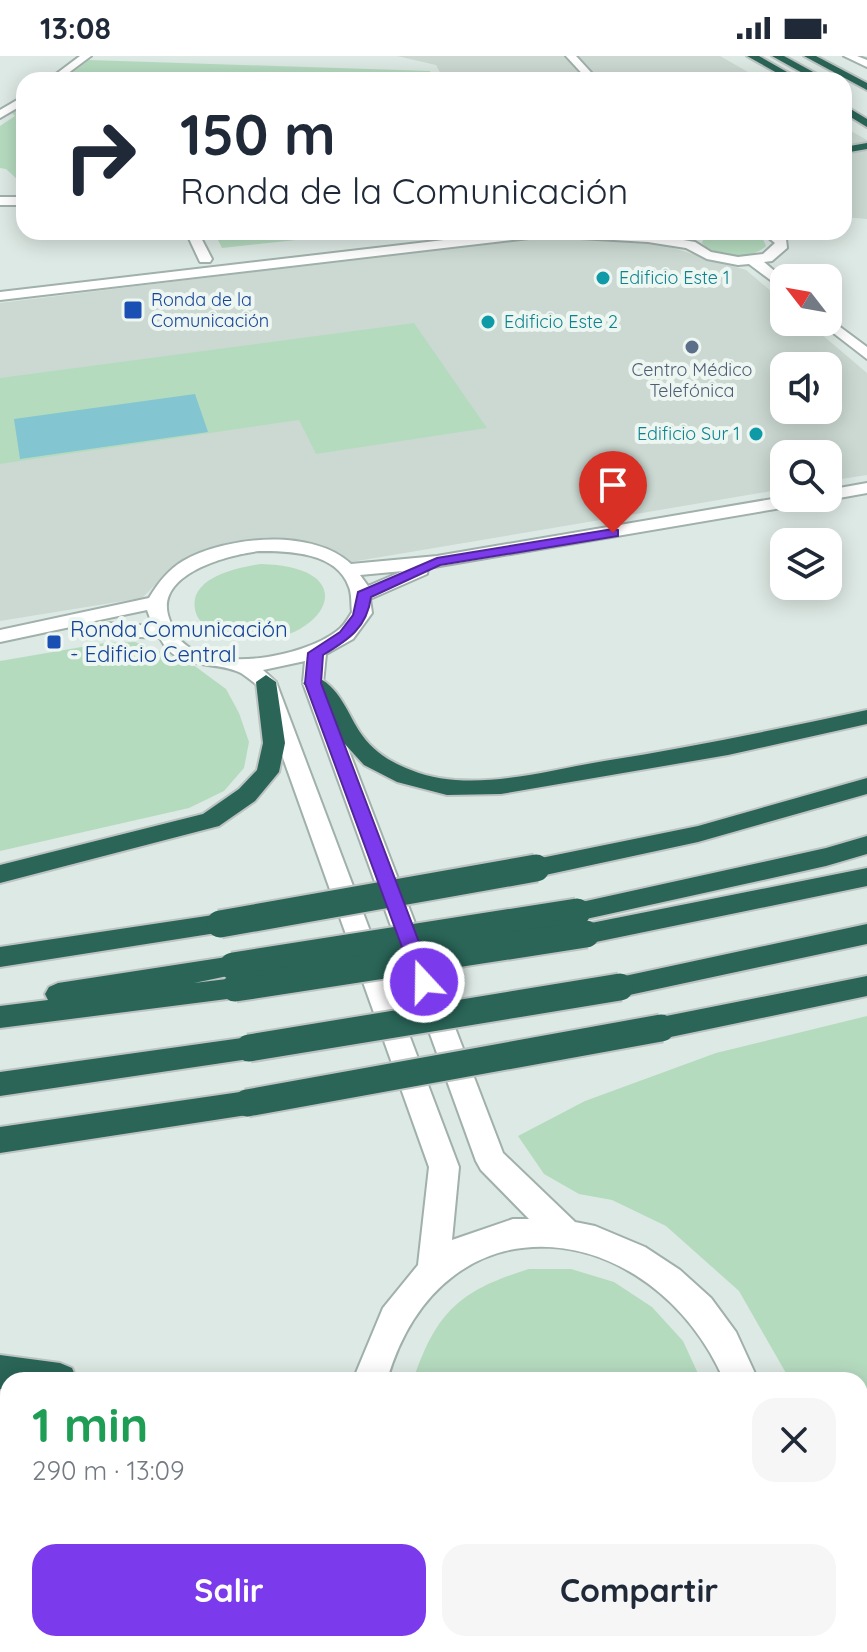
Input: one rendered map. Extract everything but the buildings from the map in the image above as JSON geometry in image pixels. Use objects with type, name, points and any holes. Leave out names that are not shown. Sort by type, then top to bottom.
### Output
[{"type":"highway","points":[[752,56],[781,72]]},
{"type":"highway","points":[[777,56],[808,72]]},
{"type":"highway","points":[[810,56],[850,72]]},
{"type":"highway","points":[[810,56],[839,72]]},
{"type":"highway","points":[[837,56],[867,66]]},
{"type":"highway","points":[[0,874],[211,820],[247,795],[268,772],[274,743],[266,682]]},
{"type":"highway","points":[[313,683],[340,711],[351,737],[372,760],[405,777],[447,787],[501,786],[728,748],[867,717]]},
{"type":"highway","points":[[0,957],[220,924],[536,868],[698,834],[867,786]]},
{"type":"highway","points":[[581,923],[867,845]]},
{"type":"highway","points":[[0,1017],[867,877]]},
{"type":"highway","points":[[0,1084],[249,1048],[620,987],[867,934]]},
{"type":"highway","points":[[0,1004],[234,977]]},
{"type":"highway","points":[[0,1140],[247,1103],[661,1028],[867,986]]},
{"type":"street","points":[[64,72],[86,56]]},
{"type":"street","points":[[571,56],[586,72]]},
{"type":"street","points":[[849,56],[867,66]]},
{"type":"street","points":[[196,240],[205,259]]},
{"type":"street","points":[[0,284],[372,240]]},
{"type":"street","points":[[0,296],[478,240]]},
{"type":"street","points":[[693,240],[696,250],[722,259],[753,260],[777,254],[781,248],[778,240]]},
{"type":"street","points":[[753,260],[770,274]]},
{"type":"street","points":[[842,334],[867,355]]},
{"type":"street","points":[[842,492],[867,488]]},
{"type":"street","points":[[350,570],[437,562],[770,505]]},
{"type":"street","points":[[0,636],[55,627],[156,602],[174,575],[199,559],[229,549],[259,545],[293,546],[328,555],[350,570],[364,595],[361,615],[346,635],[316,653],[284,663],[245,666],[202,660],[180,649],[161,632],[156,602]]},
{"type":"street","points":[[364,595],[437,562]]},
{"type":"street","points":[[55,627],[161,632]]},
{"type":"street","points":[[316,653],[313,683],[491,1161],[567,1235]]},
{"type":"street","points":[[245,666],[266,682],[444,1167],[433,1272]]},
{"type":"street","points":[[372,1372],[379,1347],[402,1305],[433,1272],[472,1245],[518,1232],[567,1235],[621,1249],[671,1278],[711,1321],[737,1372]]},
{"type":"shaded area","points":[[397,56],[720,56],[748,72],[440,72],[436,65]]},
{"type":"shaded area","points":[[852,132],[867,140],[867,219],[852,218]]},
{"type":"shaded area","points":[[511,240],[650,241],[746,270],[770,290],[770,336],[823,336],[867,373],[867,475],[842,479],[842,440],[770,440],[770,491],[351,562],[294,544],[217,551],[173,567],[142,598],[0,621],[0,303]]},
{"type":"green space","points":[[89,60],[430,72],[73,72]]},
{"type":"green space","points":[[16,109],[16,178],[0,168],[0,126],[15,116],[11,112]]},
{"type":"green space","points":[[218,240],[296,240],[222,248]]},
{"type":"green space","points":[[703,240],[763,240],[766,246],[751,254],[734,256],[716,252],[702,243]]},
{"type":"green space","points":[[414,323],[487,428],[316,454],[299,420],[0,464],[0,378]]},
{"type":"green space","points":[[261,564],[297,569],[317,580],[325,594],[321,610],[308,624],[287,635],[260,640],[229,637],[205,626],[196,613],[198,591],[216,576]]},
{"type":"green space","points":[[135,642],[192,664],[226,689],[249,742],[244,768],[224,791],[189,808],[0,851],[0,661],[105,643]]},
{"type":"green space","points":[[867,1016],[867,1372],[785,1372],[739,1291],[666,1226],[612,1200],[579,1194],[544,1174],[518,1136],[585,1101],[716,1053]]},
{"type":"green space","points":[[529,1269],[571,1269],[614,1282],[652,1307],[683,1341],[697,1372],[416,1372],[431,1337],[454,1307],[468,1295]]},
{"type":"water","points":[[195,394],[208,432],[20,459],[14,419]]},
{"type":"place","name":"Edificio Este 1","points":[[603,278]]},
{"type":"place","name":"Ronda de la Comunicación","points":[[133,310]]},
{"type":"place","name":"Edificio Este 2","points":[[488,322]]},
{"type":"place","name":"Centro Médico Telefónica","points":[[692,347]]},
{"type":"place","name":"Edificio Sur 1","points":[[756,434]]},
{"type":"place","name":"Ronda Comunicación - Edificio Central","points":[[54,642]]},
{"type":"route","points":[[424,982],[313,683],[316,653],[346,635],[361,615],[364,595],[437,562],[613,533]]}]
